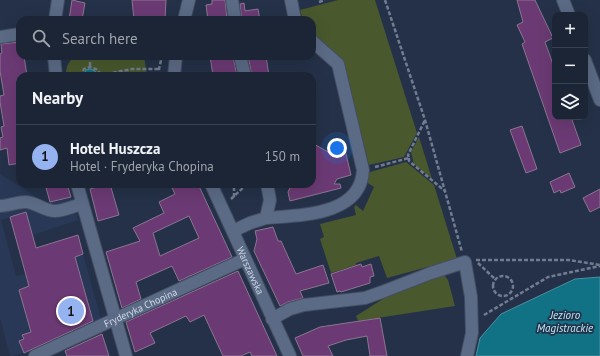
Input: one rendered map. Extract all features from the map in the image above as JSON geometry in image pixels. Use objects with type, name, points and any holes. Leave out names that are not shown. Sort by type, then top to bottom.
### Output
[{"type":"street","points":[[56,16],[58,0]]},
{"type":"street","points":[[185,16],[189,0]]},
{"type":"street","points":[[232,0],[234,16]]},
{"type":"street","points":[[291,0],[294,16]]},
{"type":"street","points":[[563,0],[568,12]]},
{"type":"street","points":[[0,37],[16,35]]},
{"type":"street","points":[[233,231],[250,223],[266,218],[295,216],[319,212],[342,205],[355,194],[362,179],[363,170],[338,64],[316,45]]},
{"type":"street","points":[[54,60],[56,72]]},
{"type":"street","points":[[174,72],[176,60]]},
{"type":"street","points":[[241,60],[244,72]]},
{"type":"street","points":[[588,68],[600,100]]},
{"type":"street","points":[[78,188],[126,356]]},
{"type":"street","name":"Warszawska","points":[[213,188],[290,356]]},
{"type":"street","points":[[266,218],[270,200],[268,188]]},
{"type":"street","points":[[0,206],[24,202],[37,204],[46,209],[55,211],[82,204]]},
{"type":"street","name":"Fryderyka Chopina","points":[[40,355],[245,259]]},
{"type":"street","points":[[272,319],[304,305],[365,298],[430,272],[470,261],[472,333],[467,356]]},
{"type":"path","points":[[319,2],[325,0]]},
{"type":"path","points":[[385,0],[425,120],[446,192],[470,261],[495,279]]},
{"type":"path","points":[[90,60],[90,67]]},
{"type":"path","points":[[160,72],[161,60]]},
{"type":"path","points":[[82,72],[84,69],[90,67],[98,70],[99,72]]},
{"type":"path","points":[[119,72],[132,69],[159,68]]},
{"type":"path","points":[[425,120],[408,155],[409,161],[446,192]]},
{"type":"path","points":[[363,170],[409,158]]},
{"type":"path","points":[[234,188],[234,198]]},
{"type":"path","points":[[229,200],[234,198],[243,188]]},
{"type":"path","points":[[226,195],[231,205]]},
{"type":"path","points":[[470,261],[569,260],[600,265]]},
{"type":"path","points":[[472,333],[479,318],[548,277],[600,265]]},
{"type":"path","points":[[501,276],[507,276],[510,278],[513,284],[512,291],[504,296],[497,294],[493,289],[495,279],[501,276]]},
{"type":"path","points":[[510,293],[514,298]]},
{"type":"shaded area","points":[[0,174],[16,184],[16,188],[22,188],[46,203],[71,197],[78,220],[33,235],[26,212],[1,220],[16,276],[26,274],[83,254],[101,319],[24,353],[10,356],[0,318]]},
{"type":"green space","points":[[338,0],[375,0],[417,133],[404,157],[369,165],[343,63],[316,38],[316,16],[302,16],[300,10]]},
{"type":"green space","points":[[71,60],[145,60],[146,72],[66,72]]},
{"type":"green space","points":[[419,137],[432,179],[414,164],[411,152]]},
{"type":"green space","points":[[406,162],[434,185],[457,259],[387,278],[379,256],[331,273],[320,239],[324,237],[320,224],[356,215],[354,207],[356,205],[363,211],[374,187],[366,182],[366,178],[370,172]]},
{"type":"green space","points":[[434,275],[445,276],[448,280],[455,306],[358,321],[356,316],[389,295]]},
{"type":"water","points":[[90,69],[96,72],[85,72],[86,70]]},
{"type":"water","name":"Jezioro Magistrackie","points":[[600,277],[600,356],[476,356],[480,338],[501,314],[575,279]]},
{"type":"building","points":[[72,0],[85,3],[83,16],[70,16]]},
{"type":"building","points":[[132,0],[166,0],[165,16],[134,16]]},
{"type":"building","points":[[212,0],[225,0],[227,16],[207,16],[206,5],[212,4]]},
{"type":"building","points":[[517,0],[535,0],[552,36],[552,38],[545,42],[552,62],[552,120],[572,120],[581,145],[560,153],[522,44],[525,42],[517,25],[523,22]]},
{"type":"building","points":[[244,3],[245,11],[258,9],[259,16],[242,16],[240,4]]},
{"type":"building","points":[[16,42],[16,60],[25,60],[26,72],[16,72],[16,164],[9,165],[7,148],[0,150],[0,138],[3,137],[1,127],[4,126],[0,102],[0,96],[4,95],[0,71],[0,54],[2,53],[1,44]]},
{"type":"building","points":[[211,60],[234,60],[236,72],[212,72]]},
{"type":"building","points":[[249,60],[267,60],[268,72],[251,72]]},
{"type":"building","points":[[522,126],[537,169],[526,173],[510,130]]},
{"type":"building","points":[[316,145],[330,153],[345,150],[351,175],[337,179],[334,184],[340,184],[341,188],[290,201],[288,192],[290,188],[316,188]]},
{"type":"building","points":[[569,173],[575,187],[561,193],[560,190],[554,193],[550,182]]},
{"type":"building","points":[[46,188],[68,188],[71,197],[50,202]]},
{"type":"building","points":[[111,188],[119,215],[98,221],[90,189]]},
{"type":"building","points":[[172,188],[200,188],[232,257],[179,281],[172,266],[136,282],[141,299],[122,308],[106,252],[140,241],[133,228],[164,213],[159,202],[175,194]],"holes":[[[189,216],[199,238],[160,256],[153,233]]]},
{"type":"building","points":[[600,189],[600,207],[590,212],[583,198]]},
{"type":"building","points":[[26,212],[36,248],[78,235],[83,254],[75,257],[93,321],[24,353],[19,341],[24,339],[22,335],[31,332],[19,290],[29,286],[10,217]]},
{"type":"building","points":[[273,227],[278,241],[281,241],[296,274],[323,265],[329,283],[300,291],[303,298],[280,306],[254,251],[257,239],[255,231]]},
{"type":"building","points":[[361,264],[362,267],[371,264],[374,276],[370,277],[370,283],[337,292],[331,274]]},
{"type":"building","points":[[238,271],[277,356],[252,356],[250,352],[241,356],[223,356],[204,315],[190,322],[186,316],[150,333],[155,343],[135,352],[126,322]]},
{"type":"building","points":[[380,318],[387,356],[370,356],[367,336],[346,340],[328,346],[333,356],[303,356],[295,338],[320,327]]},
{"type":"building","points":[[102,334],[109,356],[67,356],[65,351]]},
{"type":"place","name":"Hotel Huszcza","points":[[71,311]]}]
